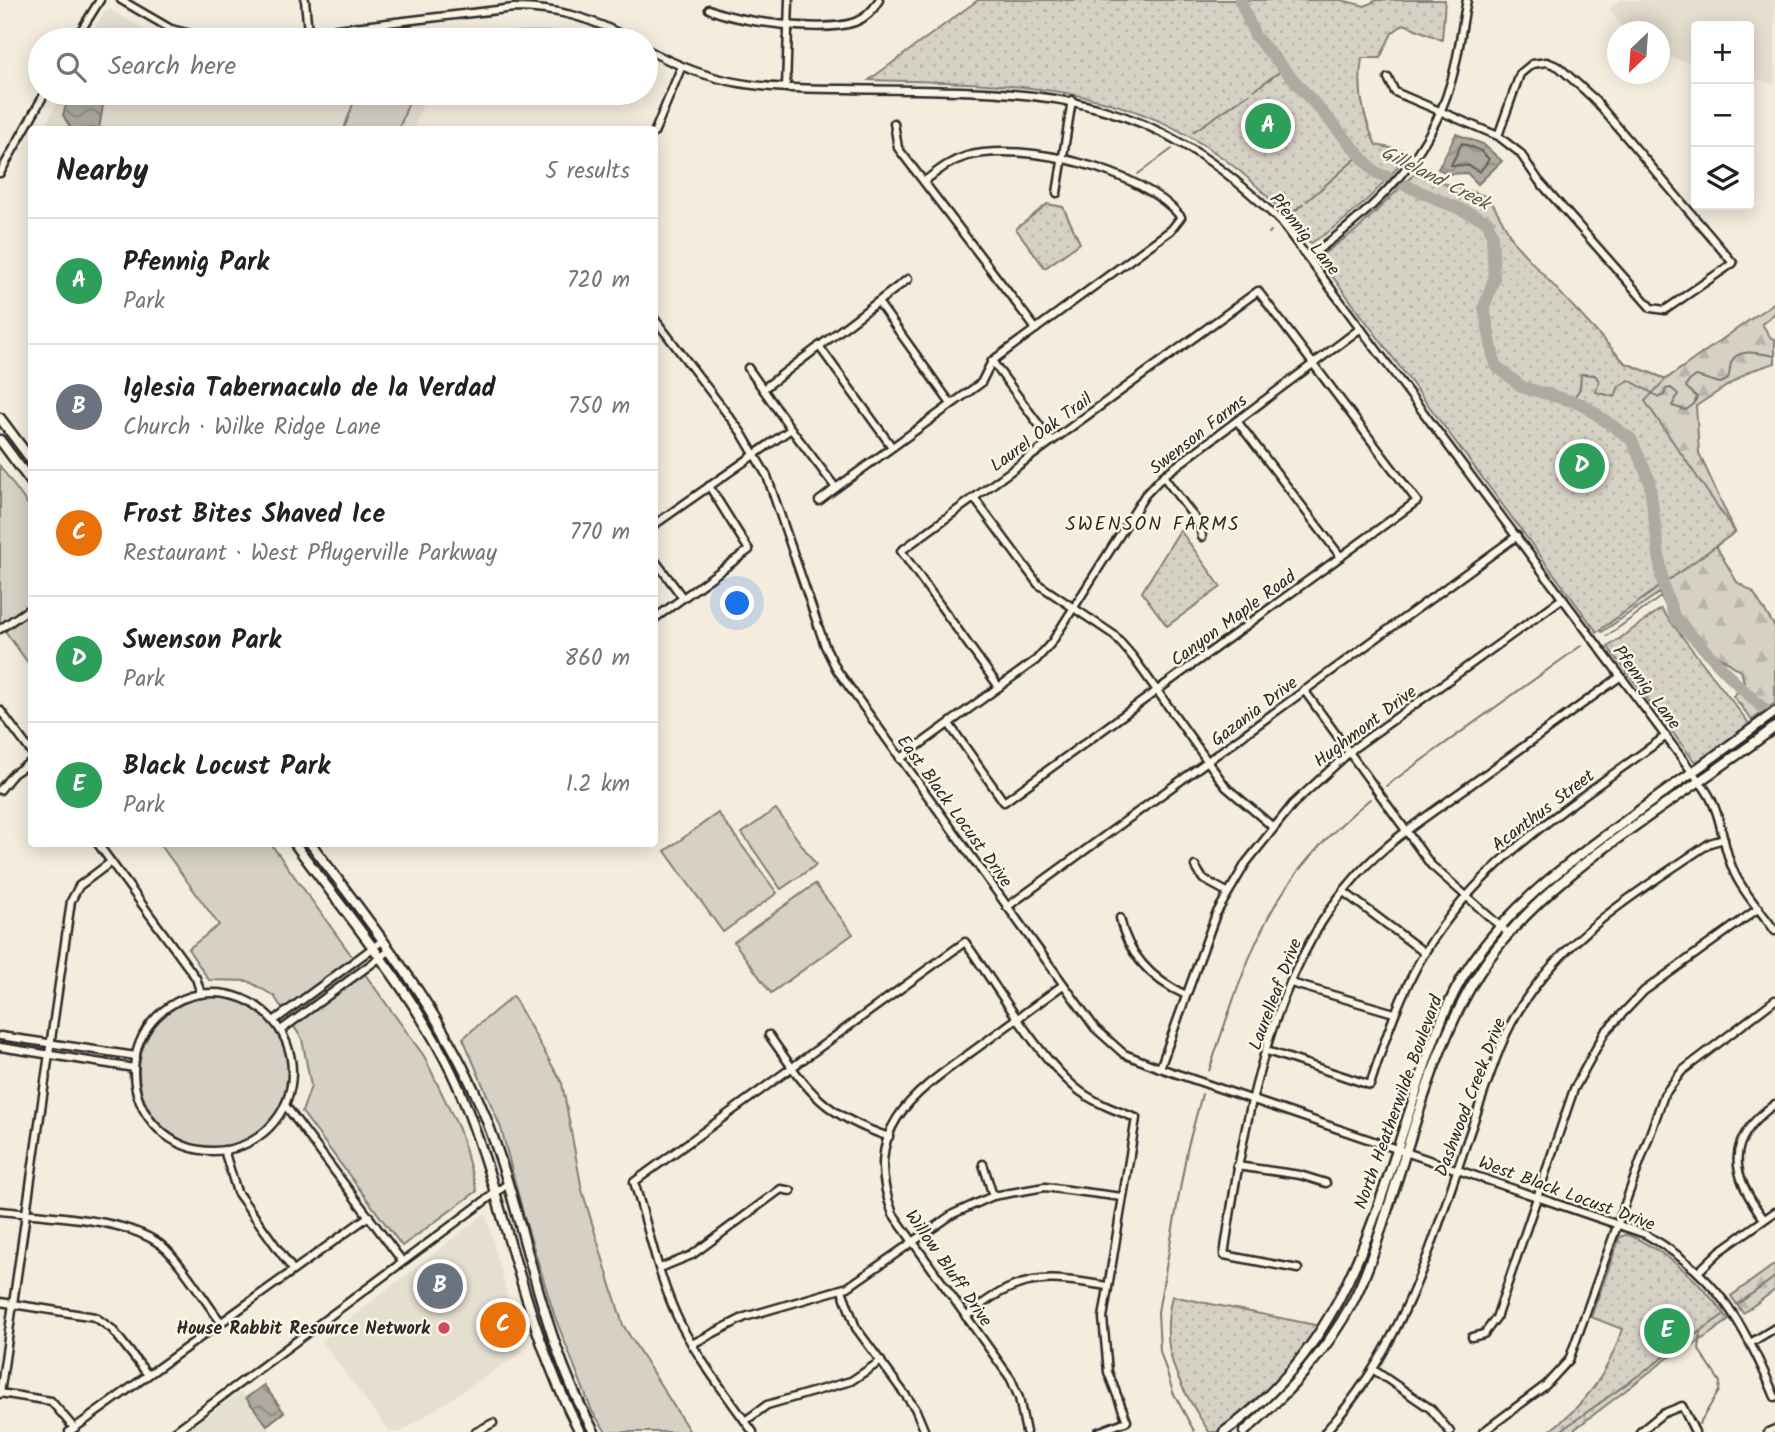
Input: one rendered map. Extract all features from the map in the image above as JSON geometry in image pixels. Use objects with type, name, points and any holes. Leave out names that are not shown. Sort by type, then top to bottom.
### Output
[{"type":"main road","points":[[0,418],[28,456]]},
{"type":"main road","points":[[0,440],[28,478]]},
{"type":"main road","name":"North Heatherwilde Boulevard","points":[[1224,1432],[1280,1383],[1322,1332],[1353,1273],[1432,1045],[1455,991],[1501,927],[1533,892],[1570,861],[1775,712]]},
{"type":"main road","name":"North Heatherwilde Boulevard","points":[[1244,1432],[1307,1372],[1342,1322],[1373,1253],[1443,1049],[1465,996],[1509,934],[1541,900],[1577,870],[1775,727]]},
{"type":"main road","points":[[297,847],[412,1005],[458,1088],[496,1192],[546,1361],[580,1432]]},
{"type":"main road","points":[[313,847],[424,999],[467,1075],[495,1144],[557,1353],[594,1432]]},
{"type":"street","points":[[82,28],[100,0]]},
{"type":"street","points":[[121,0],[170,28]]},
{"type":"street","points":[[305,0],[308,28]]},
{"type":"street","points":[[786,88],[789,0]]},
{"type":"street","points":[[709,9],[726,16],[788,24],[852,23],[868,13],[880,0]]},
{"type":"street","points":[[1308,257],[1369,207],[1407,168],[1441,113],[1455,65],[1466,0]]},
{"type":"street","points":[[347,28],[494,9],[533,8],[582,17],[605,28]]},
{"type":"street","name":"Pfennig Lane","points":[[658,56],[681,68],[735,84],[786,88],[1003,92],[1072,100],[1155,128],[1206,157],[1252,193],[1281,222],[1308,257],[1699,781],[1715,804],[1735,875],[1775,931]]},
{"type":"street","points":[[1388,78],[1395,92],[1498,136],[1520,153],[1539,181],[1651,308],[1665,310],[1733,263],[1592,98],[1559,67],[1546,62],[1532,64],[1520,74],[1498,136]]},
{"type":"street","points":[[657,126],[681,68]]},
{"type":"street","points":[[1057,193],[1072,100]]},
{"type":"street","points":[[0,173],[38,105]]},
{"type":"street","points":[[894,123],[898,148],[926,180],[1036,329]]},
{"type":"street","points":[[819,501],[981,383],[992,361],[1171,230],[1181,217],[1172,206],[1142,188],[1062,159],[1019,152],[969,155],[950,161],[926,180]]},
{"type":"street","points":[[762,389],[908,278]]},
{"type":"street","name":"Laurel Oak Trail","points":[[999,687],[901,551],[1258,291],[1313,365]]},
{"type":"street","points":[[878,302],[951,404]]},
{"type":"street","name":"East Black Locust Drive","points":[[658,323],[754,453],[767,476],[825,646],[854,695],[1063,985],[1109,1042],[1124,1054],[1160,1068],[1396,1149]]},
{"type":"street","name":"Swenson Farms","points":[[900,759],[1036,660],[1074,609],[1145,495],[1163,476],[1361,328]]},
{"type":"street","points":[[819,346],[892,447]]},
{"type":"street","points":[[992,361],[1051,441]]},
{"type":"street","name":"Canyon Maple Road","points":[[949,724],[1004,802],[1417,501],[1313,365]]},
{"type":"street","points":[[748,368],[836,488]]},
{"type":"street","points":[[1237,421],[1341,557]]},
{"type":"street","points":[[658,522],[792,429]]},
{"type":"street","points":[[1163,476],[1200,525],[1202,537]]},
{"type":"street","points":[[658,616],[749,550],[709,486]]},
{"type":"street","points":[[974,498],[1023,568],[1038,584],[1114,635],[1232,793],[1273,827]]},
{"type":"street","name":"Gazania Drive","points":[[1007,907],[1517,536]]},
{"type":"street","points":[[658,564],[683,598]]},
{"type":"street","name":"Hughmont Drive","points":[[1160,1068],[1203,942],[1227,892],[1273,827],[1317,780],[1350,752],[1563,598]]},
{"type":"street","points":[[0,629],[28,610]]},
{"type":"street","name":"Laurelleaf Drive","points":[[1298,1269],[1224,1255],[1250,1099],[1291,983],[1313,936],[1360,873],[1407,831],[1621,676]]},
{"type":"street","points":[[1304,690],[1431,865],[1509,934]]},
{"type":"street","points":[[0,710],[28,748]]},
{"type":"street","name":"Acanthus Street","points":[[1267,1051],[1370,1085],[1394,1013],[1425,953],[1465,897],[1513,848],[1666,736]]},
{"type":"street","points":[[0,790],[13,774],[28,764]]},
{"type":"street","name":"Dashwood Creek Drive","points":[[1325,1432],[1374,1370],[1401,1324],[1501,1046],[1525,1000],[1592,924],[1710,843],[1724,839]]},
{"type":"street","points":[[99,847],[196,978],[201,994]]},
{"type":"street","points":[[111,862],[84,882],[72,896],[0,1394],[51,1401],[72,1430],[369,1216]]},
{"type":"street","points":[[1195,866],[1203,879],[1227,892]]},
{"type":"street","points":[[1344,892],[1425,953]]},
{"type":"street","points":[[1472,1337],[1485,1334],[1496,1318],[1574,1089],[1605,1032],[1644,991],[1759,908]]},
{"type":"street","points":[[1120,918],[1124,936],[1144,965],[1156,979],[1184,994]]},
{"type":"street","points":[[275,1020],[382,941]]},
{"type":"street","points":[[753,1432],[692,1344],[670,1301],[634,1182],[965,942],[1070,1083],[1097,1101],[1136,1118],[1103,1318],[1105,1353],[1113,1388],[1127,1422],[1098,1432]]},
{"type":"street","points":[[281,1030],[389,951]]},
{"type":"street","points":[[1291,983],[1394,1013]]},
{"type":"street","name":"Willow Bluff Drive","points":[[1026,1432],[1011,1379],[893,1214],[887,1197],[883,1161],[888,1137],[912,1096],[1063,985]]},
{"type":"street","points":[[216,993],[243,999],[275,1020],[292,1060],[292,1083],[285,1105],[260,1136],[246,1144],[224,1150],[187,1147],[157,1127],[139,1100],[134,1068],[146,1031],[156,1018],[182,1000],[216,993]]},
{"type":"street","points":[[1483,1432],[1546,1385],[1569,1360],[1659,1106],[1673,1082],[1713,1045],[1775,1000]]},
{"type":"street","points":[[769,1035],[805,1086],[830,1110],[862,1128],[888,1137]]},
{"type":"street","points":[[0,1036],[136,1056]]},
{"type":"street","points":[[0,1047],[134,1068]]},
{"type":"street","points":[[1764,1219],[1742,1190],[1737,1160],[1748,1127],[1775,1104]]},
{"type":"street","points":[[285,1105],[402,1261]]},
{"type":"street","name":"West Black Locust Drive","points":[[1396,1149],[1537,1195],[1616,1223],[1659,1242],[1698,1272],[1735,1315],[1752,1342],[1775,1398]]},
{"type":"street","points":[[224,1150],[237,1192],[293,1270]]},
{"type":"street","points":[[983,1164],[993,1196]]},
{"type":"street","points":[[1237,1166],[1300,1175],[1326,1183]]},
{"type":"street","points":[[174,1432],[506,1185]]},
{"type":"street","points":[[692,1344],[738,1320],[842,1290],[953,1214],[993,1196],[1045,1187],[1122,1197]]},
{"type":"street","points":[[660,1268],[692,1255],[781,1189],[791,1191]]},
{"type":"street","points":[[0,1211],[113,1226],[148,1236],[173,1258],[221,1322]]},
{"type":"street","points":[[1698,1272],[1775,1212]]},
{"type":"street","points":[[966,1317],[999,1292],[1033,1280],[1051,1278],[1107,1286]]},
{"type":"street","points":[[842,1290],[856,1328],[919,1414],[925,1432]]},
{"type":"street","points":[[0,1302],[94,1317],[112,1329],[148,1375]]},
{"type":"street","points":[[1752,1342],[1775,1328]]},
{"type":"street","points":[[745,1421],[767,1405],[851,1381],[881,1361]]},
{"type":"street","points":[[1374,1370],[1431,1409],[1450,1432]]},
{"type":"street","points":[[1640,1432],[1662,1414],[1682,1406],[1695,1432]]},
{"type":"street","points":[[476,1432],[493,1423]]},
{"type":"street","points":[[1768,1432],[1775,1429]]},
{"type":"shaded area","points":[[1620,0],[1775,0],[1775,84],[1754,78],[1754,21],[1691,21],[1691,63],[1670,58],[1670,21],[1618,21],[1609,9]]},
{"type":"shaded area","points":[[110,9],[143,28],[95,28],[102,15]]},
{"type":"shaded area","points":[[56,105],[422,105],[414,126],[46,124]]},
{"type":"shaded area","points":[[486,1213],[522,1352],[401,1432],[390,1432],[321,1341]]},
{"type":"shaded area","points":[[241,1392],[272,1432],[184,1432]]},
{"type":"green space","points":[[978,0],[1341,0],[1365,6],[1377,0],[1445,0],[1442,40],[1404,24],[1392,33],[1380,58],[1362,58],[1362,102],[1376,145],[1410,152],[1365,202],[1311,243],[1259,188],[1224,159],[1166,124],[1126,108],[1043,89],[869,80]]},
{"type":"green space","points":[[353,105],[408,105],[400,126],[345,126]]},
{"type":"green space","points":[[1414,174],[1489,197],[1515,244],[1625,363],[1666,379],[1645,401],[1735,532],[1597,632],[1321,261],[1322,255],[1359,228]]},
{"type":"green space","points":[[1047,204],[1063,207],[1080,243],[1045,268],[1016,229]]},
{"type":"green space","points":[[1775,302],[1775,313],[1762,324],[1771,338],[1775,339],[1775,363],[1750,371],[1696,406],[1699,453],[1735,532],[1716,546],[1737,582],[1753,592],[1775,627],[1775,703],[1752,720],[1733,696],[1745,685],[1741,671],[1684,628],[1659,593],[1602,632],[1502,494],[1574,308],[1625,363],[1666,379]]},
{"type":"green space","points":[[0,466],[28,505],[28,663],[0,624]]},
{"type":"green space","points":[[1180,530],[1221,587],[1167,626],[1142,592]]},
{"type":"green space","points":[[1661,609],[1751,726],[1699,763],[1695,762],[1608,647]]},
{"type":"green space","points":[[776,809],[816,865],[781,889],[742,833]]},
{"type":"green space","points":[[718,813],[777,893],[723,932],[665,851]]},
{"type":"green space","points":[[162,847],[273,847],[424,1056],[459,1129],[477,1191],[402,1246],[302,1112],[311,1086],[302,1039],[274,996],[248,981],[209,980],[188,949],[219,925]]},
{"type":"green space","points":[[815,884],[853,934],[771,993],[734,942]]},
{"type":"green space","points":[[513,996],[562,1083],[582,1190],[623,1325],[690,1432],[606,1432],[592,1411],[555,1317],[524,1217],[501,1128],[463,1038]]},
{"type":"green space","points":[[214,997],[243,1003],[267,1019],[283,1043],[289,1072],[283,1101],[267,1125],[243,1141],[214,1147],[185,1141],[161,1125],[145,1101],[139,1072],[145,1043],[161,1019],[185,1003]]},
{"type":"green space","points":[[1627,1234],[1657,1250],[1684,1270],[1729,1320],[1690,1348],[1668,1358],[1571,1432],[1548,1432],[1574,1410],[1594,1387],[1616,1345],[1622,1329],[1591,1317],[1620,1237]]},
{"type":"green space","points":[[1775,1264],[1775,1290],[1743,1313],[1731,1296]]},
{"type":"green space","points":[[1172,1296],[1320,1328],[1267,1392],[1217,1432],[1209,1432],[1174,1368],[1168,1335]]},
{"type":"water","points":[[66,105],[103,105],[100,126],[69,126],[63,115]]},
{"type":"water","points":[[1456,134],[1483,144],[1502,161],[1478,184],[1467,173],[1449,174],[1438,169]]},
{"type":"water","points":[[264,1385],[284,1412],[267,1425],[246,1398]]},
{"type":"waterway","name":"Gilleland Creek","points":[[1240,0],[1255,36],[1375,172],[1487,221],[1492,234],[1494,279],[1484,307],[1495,365],[1522,387],[1582,404],[1631,439],[1649,479],[1663,585],[1675,618],[1739,686],[1775,719]]},
{"type":"waterway","points":[[1254,90],[1285,68]]},
{"type":"waterway","points":[[1193,132],[1250,93]]},
{"type":"waterway","points":[[1138,174],[1172,149]]},
{"type":"waterway","points":[[1307,201],[1360,155]]},
{"type":"waterway","points":[[1291,214],[1303,204]]},
{"type":"waterway","points":[[1572,400],[1580,389],[1581,374],[1595,375],[1599,381],[1596,392],[1615,397],[1619,386],[1629,380],[1659,397],[1664,395],[1666,389],[1671,388],[1678,394],[1672,406],[1686,410],[1694,404],[1697,397],[1686,387],[1696,376],[1720,383],[1727,380],[1731,363],[1739,354],[1751,352],[1775,356]]},
{"type":"waterway","points":[[1607,636],[1666,593]]},
{"type":"waterway","points":[[1386,786],[1582,645]]},
{"type":"waterway","points":[[1209,1071],[1249,959],[1280,897],[1321,845],[1370,799]]},
{"type":"waterway","points":[[1194,1431],[1173,1392],[1160,1351],[1158,1312],[1187,1150],[1202,1094]]},
{"type":"waterway","points":[[1738,1304],[1775,1277]]},
{"type":"waterway","points":[[1559,1432],[1723,1315]]},
{"type":"waterway","points":[[1699,1424],[1719,1391],[1720,1382],[1699,1350],[1701,1331]]},
{"type":"place","name":"Pfennig Park","points":[[1268,126]]},
{"type":"place","name":"Swenson Park","points":[[1582,466]]},
{"type":"place","name":"Iglesia Tabernaculo de la Verdad","points":[[440,1286]]},
{"type":"place","name":"Frost Bites Shaved Ice","points":[[503,1325]]},
{"type":"place","name":"House Rabbit Resource Network","points":[[444,1328]]},
{"type":"place","name":"Black Locust Park","points":[[1667,1331]]},
{"type":"district","name":"SWENSON FARMS","points":[[1153,523]]}]
